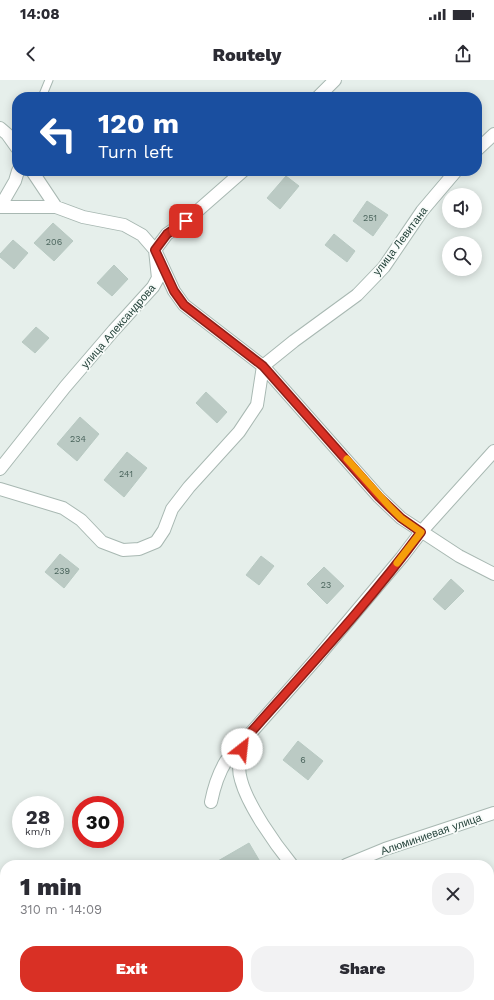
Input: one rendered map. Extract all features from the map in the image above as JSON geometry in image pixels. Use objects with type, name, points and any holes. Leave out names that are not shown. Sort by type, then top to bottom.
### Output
[{"type":"street","points":[[323,92],[335,80]]},
{"type":"street","points":[[0,128],[12,141]]},
{"type":"street","points":[[482,145],[494,134]]},
{"type":"street","points":[[16,176],[0,207],[56,207],[82,217],[124,225],[142,235],[155,250],[174,291],[184,305],[263,366],[379,497],[401,518],[421,532],[459,556],[494,574]]},
{"type":"street","points":[[35,176],[56,207]]},
{"type":"street","points":[[155,250],[167,234],[186,221],[237,176]]},
{"type":"street","name":"улица Левитана","points":[[263,366],[357,294],[384,267],[422,211],[452,176]]},
{"type":"street","name":"улица Александрова","points":[[0,469],[65,387],[114,330],[154,287],[158,278],[155,250]]},
{"type":"street","points":[[0,489],[63,508],[81,520],[102,542],[123,550],[139,549],[156,542],[164,530],[172,508],[239,432],[257,405],[263,366]]},
{"type":"street","points":[[211,802],[219,772],[226,761],[387,575],[421,532],[494,451]]},
{"type":"street","points":[[244,740],[239,758],[240,780],[253,807],[288,860]]},
{"type":"street","name":"Алюминиевая улица","points":[[358,860],[385,849],[494,813]]},
{"type":"lane","points":[[44,92],[49,80]]},
{"type":"building","points":[[286,176],[299,186],[280,209],[267,198]]},
{"type":"building","points":[[367,201],[388,215],[373,236],[353,221]]},
{"type":"building","points":[[53,223],[73,241],[54,261],[34,243]]},
{"type":"building","points":[[334,234],[355,251],[347,262],[325,245]]},
{"type":"building","points":[[13,240],[28,253],[14,269],[0,257],[0,254]]},
{"type":"building","points":[[114,265],[128,279],[112,296],[97,283]]},
{"type":"building","points":[[36,327],[49,338],[35,353],[22,342]]},
{"type":"building","points":[[206,392],[227,412],[217,423],[196,403]]},
{"type":"building","points":[[80,417],[99,434],[77,461],[57,444]]},
{"type":"building","points":[[127,452],[147,468],[124,497],[104,480]]},
{"type":"building","points":[[60,554],[79,569],[64,588],[45,572]]},
{"type":"building","points":[[261,556],[274,566],[259,585],[246,575]]},
{"type":"building","points":[[324,567],[344,586],[327,604],[307,584]]},
{"type":"building","points":[[451,579],[464,591],[445,610],[433,599]]},
{"type":"building","points":[[298,741],[323,761],[308,780],[283,760]]},
{"type":"building","points":[[249,843],[259,860],[220,860]]},
{"type":"slow traffic","points":[[347,459],[379,497],[401,518],[421,532],[397,563]]},
{"type":"route","points":[[186,221],[167,234],[155,250],[168,280],[184,305],[263,366],[341,452],[379,497],[401,518],[421,532],[402,557],[317,658],[244,740],[242,749]]}]
